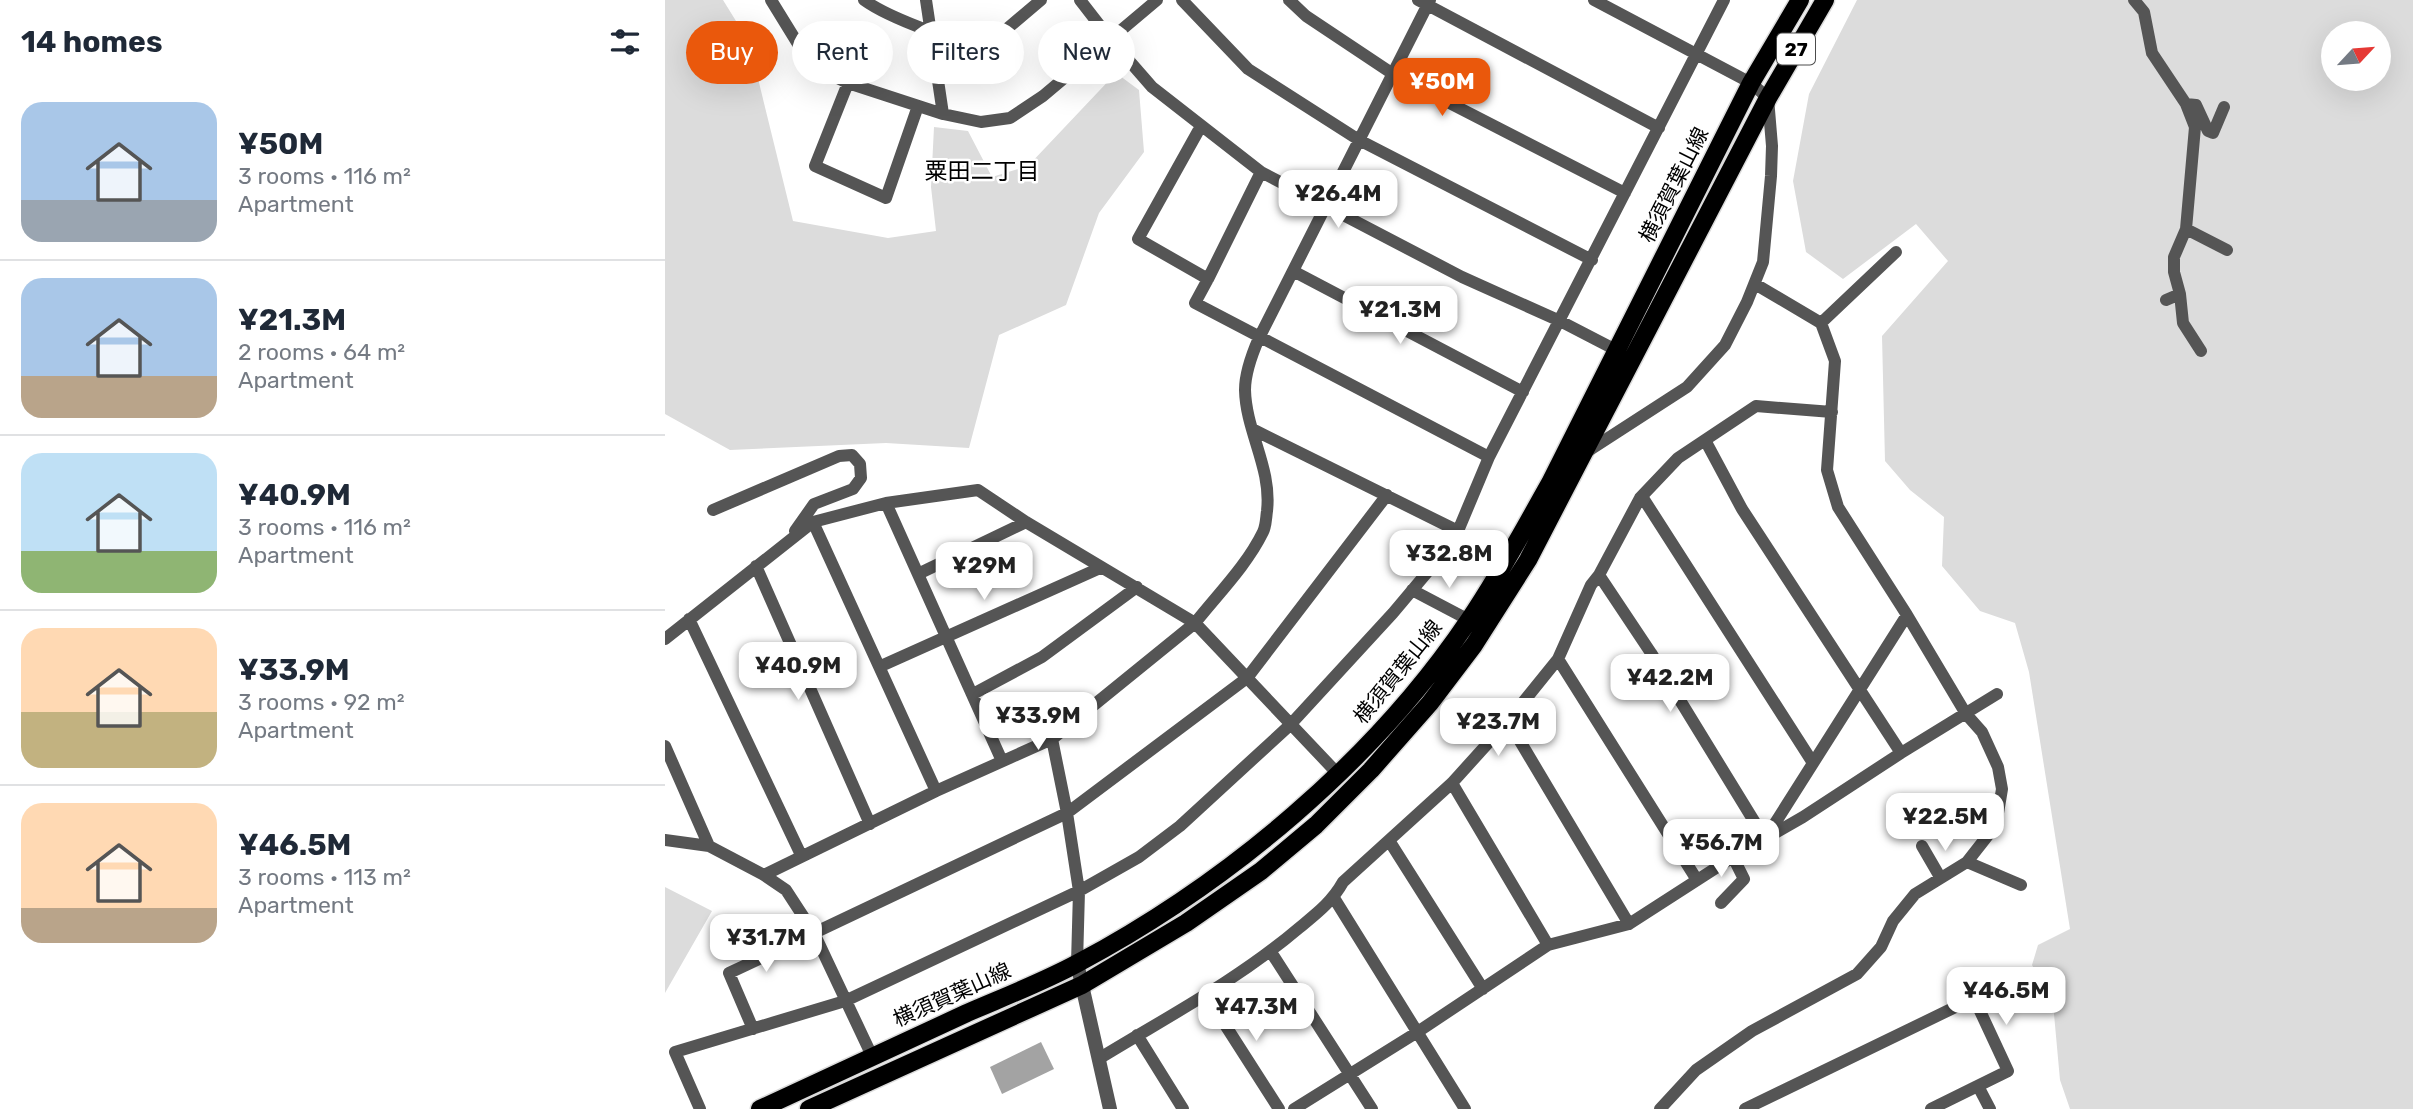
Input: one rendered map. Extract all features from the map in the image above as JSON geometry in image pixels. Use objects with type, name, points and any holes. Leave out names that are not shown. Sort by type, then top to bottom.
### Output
[{"type":"main road","name":"横須賀葉山線","points":[[760,1109],[1077,963],[1185,900],[1258,844],[1338,774],[1428,675],[1469,620],[1551,483],[1751,83],[1801,0]]},
{"type":"main road","name":"横須賀葉山線","points":[[809,1109],[1082,985],[1186,923],[1261,872],[1317,825],[1371,770],[1430,703],[1474,645],[1528,560],[1768,98],[1825,0]]},
{"type":"street","points":[[771,0],[792,34]]},
{"type":"street","points":[[864,0],[880,12],[907,22]]},
{"type":"street","points":[[926,0],[929,21]]},
{"type":"street","points":[[1016,21],[1041,0]]},
{"type":"street","points":[[1080,0],[1096,21]]},
{"type":"street","points":[[1133,21],[1157,0]]},
{"type":"street","points":[[1182,0],[1248,69],[1359,141],[1592,260]]},
{"type":"street","points":[[1289,0],[1306,16],[1393,74],[1625,193]]},
{"type":"street","points":[[1585,454],[1687,387],[1725,345],[1763,262],[1772,146],[1768,98],[1751,83],[1594,0]]},
{"type":"street","points":[[700,1109],[675,1052],[845,1001],[1079,891],[1139,856],[1180,826],[1290,725],[1412,590],[1458,531],[1489,457],[1724,0]]},
{"type":"street","points":[[2134,0],[2144,12],[2152,53],[2186,104],[2196,127],[2186,229],[2174,257],[2174,272],[2183,323],[2201,351]]},
{"type":"street","points":[[764,874],[936,791],[1052,739],[1195,623],[1240,568],[1264,530],[1268,498],[1265,467],[1252,429],[1245,389],[1250,361],[1259,338],[1393,74],[1425,2],[1659,128]]},
{"type":"street","points":[[1135,68],[1152,87],[1261,172],[1462,276],[1616,350]]},
{"type":"street","points":[[848,84],[815,166],[886,198],[918,106]]},
{"type":"street","points":[[851,84],[943,114],[981,122],[1010,118],[1058,84]]},
{"type":"street","points":[[938,84],[943,114]]},
{"type":"street","points":[[2186,104],[2196,105],[2208,131],[2213,133],[2224,107]]},
{"type":"street","points":[[1201,126],[1138,239],[1208,279]]},
{"type":"street","points":[[1261,172],[1195,303],[1489,457]]},
{"type":"street","points":[[2186,229],[2227,250]]},
{"type":"street","points":[[1821,323],[1896,253]]},
{"type":"street","points":[[1293,271],[1523,392]]},
{"type":"street","points":[[1660,1109],[1696,1070],[1752,1031],[1857,974],[1881,947],[1893,920],[1915,894],[1967,862],[1996,825],[2002,789],[1998,767],[1982,732],[1966,714],[1907,615],[1837,507],[1827,470],[1835,361],[1821,323],[1755,284]]},
{"type":"street","points":[[2166,300],[2180,294]]},
{"type":"street","points":[[1100,1058],[1206,995],[1271,952],[1334,898],[1343,882],[1452,783],[1508,721],[1558,659],[1591,584],[1599,575],[1640,498],[1643,498],[1678,458],[1756,406],[1832,412]]},
{"type":"street","points":[[1252,429],[1458,531]]},
{"type":"street","points":[[1705,440],[1742,509],[1901,753]]},
{"type":"street","points":[[713,510],[839,456],[852,455],[860,464],[861,478],[852,489],[814,504],[786,543]]},
{"type":"street","points":[[665,639],[813,522],[886,503],[978,490],[1100,568],[1195,623],[1338,774]]},
{"type":"street","points":[[754,1029],[729,973],[1067,813],[1247,678],[1387,495]]},
{"type":"street","points":[[1643,498],[1813,763]]},
{"type":"street","points":[[886,503],[1002,761]]},
{"type":"street","points":[[813,522],[936,791]]},
{"type":"street","points":[[918,574],[1026,522]]},
{"type":"street","points":[[756,566],[870,824]]},
{"type":"street","points":[[881,666],[1100,568]]},
{"type":"street","points":[[1599,575],[1658,664],[1765,839]]},
{"type":"street","points":[[973,694],[1042,657],[1137,587]]},
{"type":"street","points":[[1412,590],[1469,620]]},
{"type":"street","points":[[1765,839],[1907,615]]},
{"type":"street","points":[[689,619],[801,855]]},
{"type":"street","points":[[1558,659],[1697,880]]},
{"type":"street","points":[[1294,1109],[1416,1033],[1548,945],[1629,924],[1997,694]]},
{"type":"street","points":[[1508,721],[1629,924]]},
{"type":"street","points":[[1052,739],[1079,891],[1077,963],[1100,1058],[1109,1109]]},
{"type":"street","points":[[665,746],[709,846]]},
{"type":"street","points":[[1452,783],[1548,945]]},
{"type":"street","points":[[665,840],[709,846],[764,874],[786,890],[814,933],[872,1056]]},
{"type":"street","points":[[1390,842],[1483,989]]},
{"type":"street","points":[[1922,846],[1940,877]]},
{"type":"street","points":[[1721,903],[1744,879],[1733,857]]},
{"type":"street","points":[[1967,862],[2021,885]]},
{"type":"street","points":[[1334,898],[1465,1109]]},
{"type":"street","points":[[1271,952],[1372,1109]]},
{"type":"street","points":[[1206,995],[1279,1109]]},
{"type":"street","points":[[1745,1109],[1974,998],[2008,1071],[1931,1109]]},
{"type":"street","points":[[1137,1035],[1183,1109]]},
{"type":"street","points":[[1978,1086],[1990,1109]]},
{"type":"shaded area","points":[[665,0],[723,0],[736,21],[686,21],[686,84],[759,84],[793,221],[888,238],[936,231],[931,187],[934,127],[968,131],[992,177],[1028,166],[1106,84],[1131,84],[1139,90],[1144,152],[1099,213],[1066,305],[999,335],[969,448],[886,443],[730,450],[665,414]]},
{"type":"shaded area","points":[[1857,0],[2413,0],[2413,1109],[2070,1109],[2060,1080],[2053,1003],[2032,965],[2038,945],[2070,929],[2029,672],[2015,623],[1980,611],[1942,566],[1944,517],[1910,490],[1885,461],[1882,336],[1948,261],[1916,224],[1843,279],[1806,252],[1793,181],[1809,94]]},
{"type":"shaded area","points":[[665,887],[712,911],[665,993]]},
{"type":"shaded area","points":[[1041,1042],[1054,1069],[1002,1094],[990,1067]]},
{"type":"district","name":"粟田二丁目","points":[[982,171]]}]
